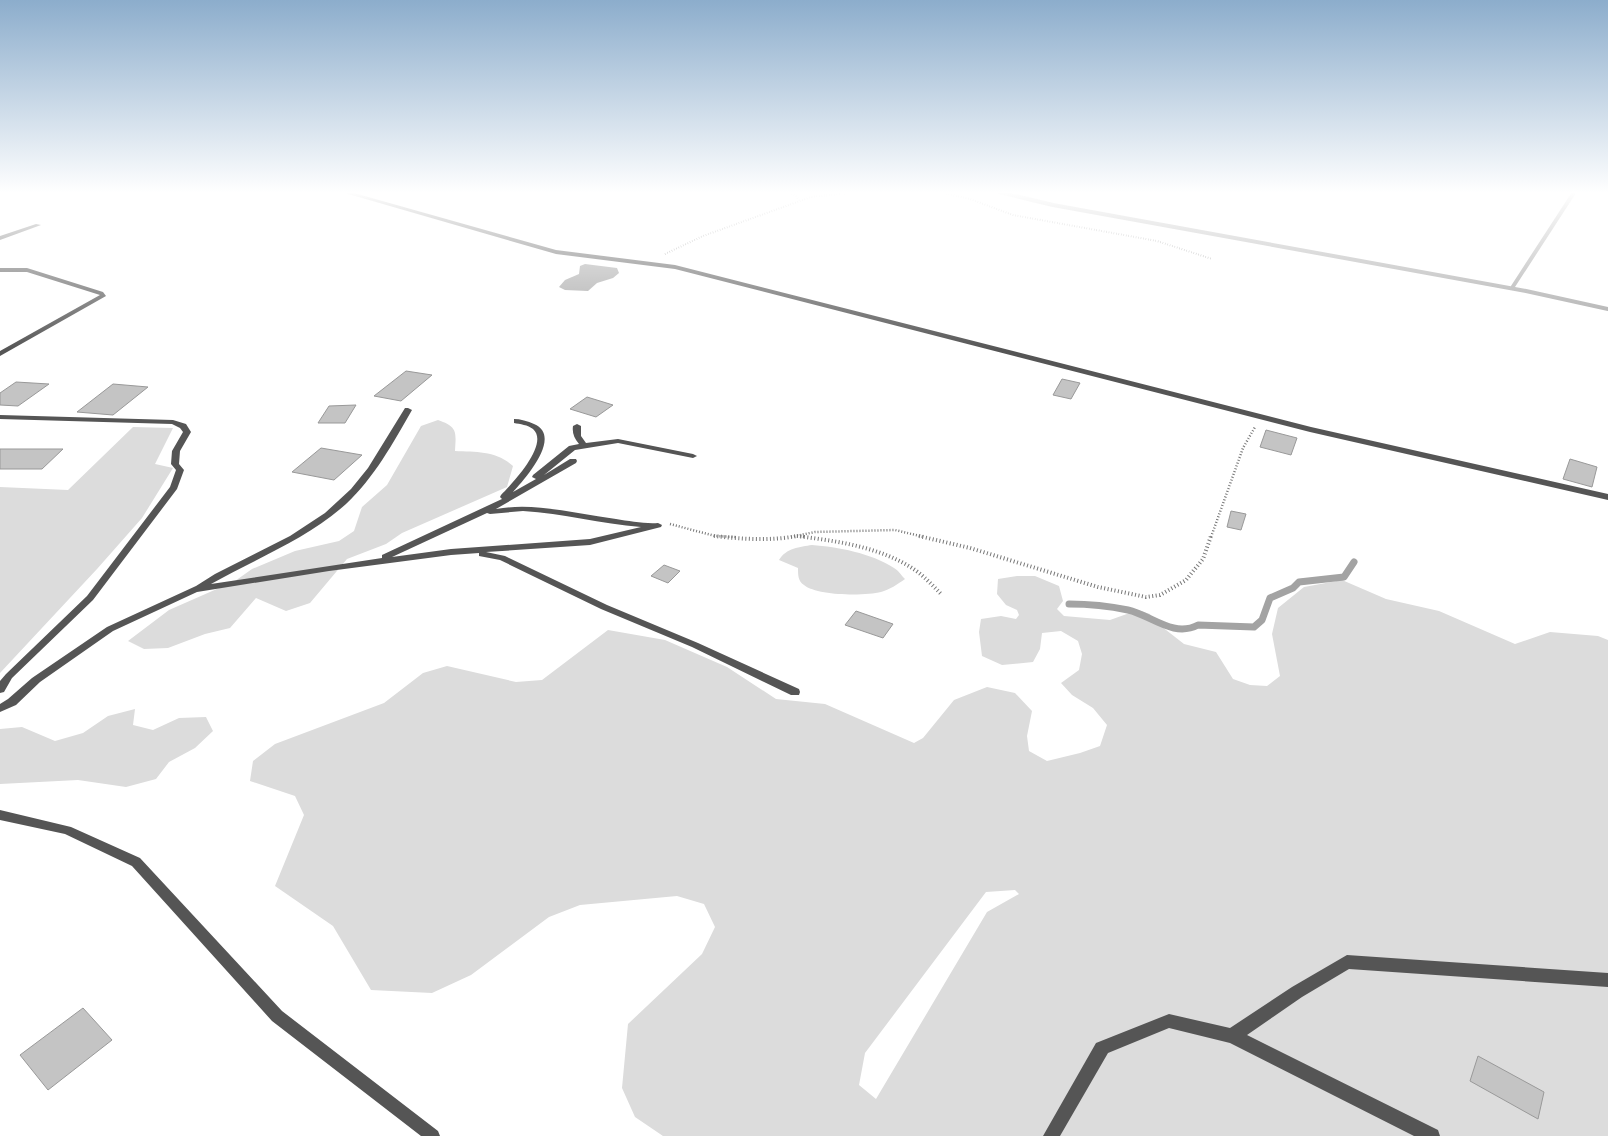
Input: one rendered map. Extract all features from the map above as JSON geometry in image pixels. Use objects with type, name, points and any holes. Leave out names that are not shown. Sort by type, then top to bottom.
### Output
[{"type":"street","points":[[528,244],[556,252],[675,266],[1365,442],[1608,497]]},
{"type":"street","points":[[1232,1036],[1297,992],[1347,962],[1608,980]]},
{"type":"street","points":[[1051,1136],[1102,1048],[1169,1021],[1232,1036],[1432,1136]]},
{"type":"lane","points":[[0,270],[27,270],[104,296],[0,354]]},
{"type":"lane","points":[[0,708],[12,702],[36,680],[110,629],[195,589],[304,530],[343,501],[373,468],[408,410]]},
{"type":"lane","points":[[0,417],[173,422],[182,426],[187,432],[176,451],[176,464],[180,470],[174,487],[90,598],[9,676],[0,689]]},
{"type":"lane","points":[[495,506],[519,481],[538,456],[541,443],[540,433],[536,428],[517,422]]},
{"type":"lane","points":[[577,426],[576,432],[579,440],[584,445]]},
{"type":"lane","points":[[517,494],[572,448],[584,445],[618,441],[693,456]]},
{"type":"lane","points":[[371,562],[405,549],[477,515],[573,461]]},
{"type":"lane","points":[[477,515],[514,507],[555,510],[618,523],[658,525]]},
{"type":"lane","points":[[195,589],[371,562],[469,551],[590,542],[658,525]]},
{"type":"lane","points":[[469,551],[502,558],[604,607],[695,645],[794,692]]},
{"type":"lane","points":[[0,815],[67,830],[136,862],[277,1016],[432,1136]]},
{"type":"path","points":[[645,263],[686,244]]},
{"type":"path","points":[[1166,244],[1212,259]]},
{"type":"path","points":[[658,525],[670,524],[715,536],[761,538],[794,536],[814,532],[895,530],[970,548],[1098,587],[1146,597],[1160,595],[1186,580],[1203,559],[1243,448],[1261,415]]},
{"type":"path","points":[[794,536],[841,541],[881,554],[914,570],[941,594]]},
{"type":"shaded area","points":[[585,264],[617,268],[619,273],[613,278],[597,283],[588,291],[565,290],[559,287],[565,280],[579,274],[580,266]]},
{"type":"shaded area","points":[[438,420],[449,425],[454,431],[456,439],[455,451],[479,452],[493,455],[500,457],[513,466],[507,487],[402,533],[386,544],[347,559],[310,603],[286,611],[256,598],[230,628],[205,634],[168,648],[144,649],[128,641],[169,610],[235,581],[252,569],[295,551],[339,541],[354,531],[362,507],[387,485],[421,426]]},
{"type":"shaded area","points":[[133,427],[173,428],[155,464],[173,468],[142,518],[0,673],[0,487],[68,490]]},
{"type":"shaded area","points":[[812,545],[843,549],[875,558],[895,569],[905,579],[887,590],[874,593],[841,594],[810,589],[801,582],[798,568],[779,560],[789,551],[798,547]]},
{"type":"shaded area","points":[[1035,576],[1059,586],[1063,601],[1057,609],[1064,616],[1110,620],[1138,610],[1150,614],[1152,619],[1184,644],[1216,652],[1233,679],[1250,685],[1267,686],[1280,676],[1272,634],[1278,608],[1304,587],[1342,580],[1386,599],[1439,611],[1515,644],[1550,632],[1598,636],[1608,640],[1608,1136],[663,1136],[635,1117],[622,1088],[628,1024],[702,954],[715,927],[704,904],[677,896],[580,905],[549,917],[471,975],[432,993],[371,990],[333,926],[275,886],[304,815],[295,796],[250,781],[253,761],[275,744],[384,703],[423,673],[447,666],[516,682],[542,680],[608,630],[665,640],[727,667],[776,699],[825,704],[914,743],[923,738],[954,700],[987,687],[1015,693],[1032,711],[1027,736],[1029,751],[1047,761],[1100,746],[1107,725],[1093,708],[1072,695],[1061,683],[1079,670],[1082,654],[1078,641],[1061,631],[1042,633],[1040,649],[1033,662],[1002,665],[982,656],[979,632],[981,619],[1001,616],[1016,619],[1019,615],[1017,610],[1006,605],[997,594],[998,579]],"holes":[[[1015,890],[1019,894],[987,912],[876,1099],[859,1085],[865,1053],[986,892]]]},
{"type":"shaded area","points":[[135,709],[133,725],[153,730],[179,718],[206,717],[213,731],[195,748],[169,762],[156,779],[126,787],[78,780],[0,784],[0,729],[22,727],[55,741],[83,733],[108,716]]},
{"type":"building","points":[[406,371],[432,375],[401,401],[374,396]]},
{"type":"building","points":[[1062,379],[1080,383],[1071,399],[1053,395]]},
{"type":"building","points":[[16,382],[49,384],[18,406],[0,405],[0,393]]},
{"type":"building","points":[[113,384],[148,387],[113,415],[77,412]]},
{"type":"building","points":[[587,397],[613,405],[596,417],[570,409]]},
{"type":"building","points":[[356,405],[345,423],[318,423],[329,406]]},
{"type":"building","points":[[1266,430],[1297,438],[1291,455],[1260,447]]},
{"type":"building","points":[[321,448],[362,455],[334,480],[292,472]]},
{"type":"building","points":[[0,449],[63,449],[42,469],[0,469]]},
{"type":"building","points":[[1570,459],[1597,467],[1592,487],[1563,479]]},
{"type":"building","points":[[1231,511],[1246,514],[1241,530],[1227,527]]},
{"type":"building","points":[[664,565],[680,571],[668,583],[651,576]]},
{"type":"building","points":[[856,611],[893,624],[883,638],[845,625]]},
{"type":"building","points":[[83,1008],[112,1040],[48,1090],[20,1055]]},
{"type":"building","points":[[1478,1056],[1544,1092],[1538,1119],[1470,1081]]},
{"type":"waterway","points":[[1268,244],[1526,291],[1608,309]]},
{"type":"waterway","points":[[1512,288],[1541,244]]},
{"type":"waterway","points":[[1069,604],[1114,607],[1128,610],[1180,629],[1198,625],[1254,627],[1262,620],[1270,598],[1293,588],[1299,582],[1344,577],[1354,562]]}]
